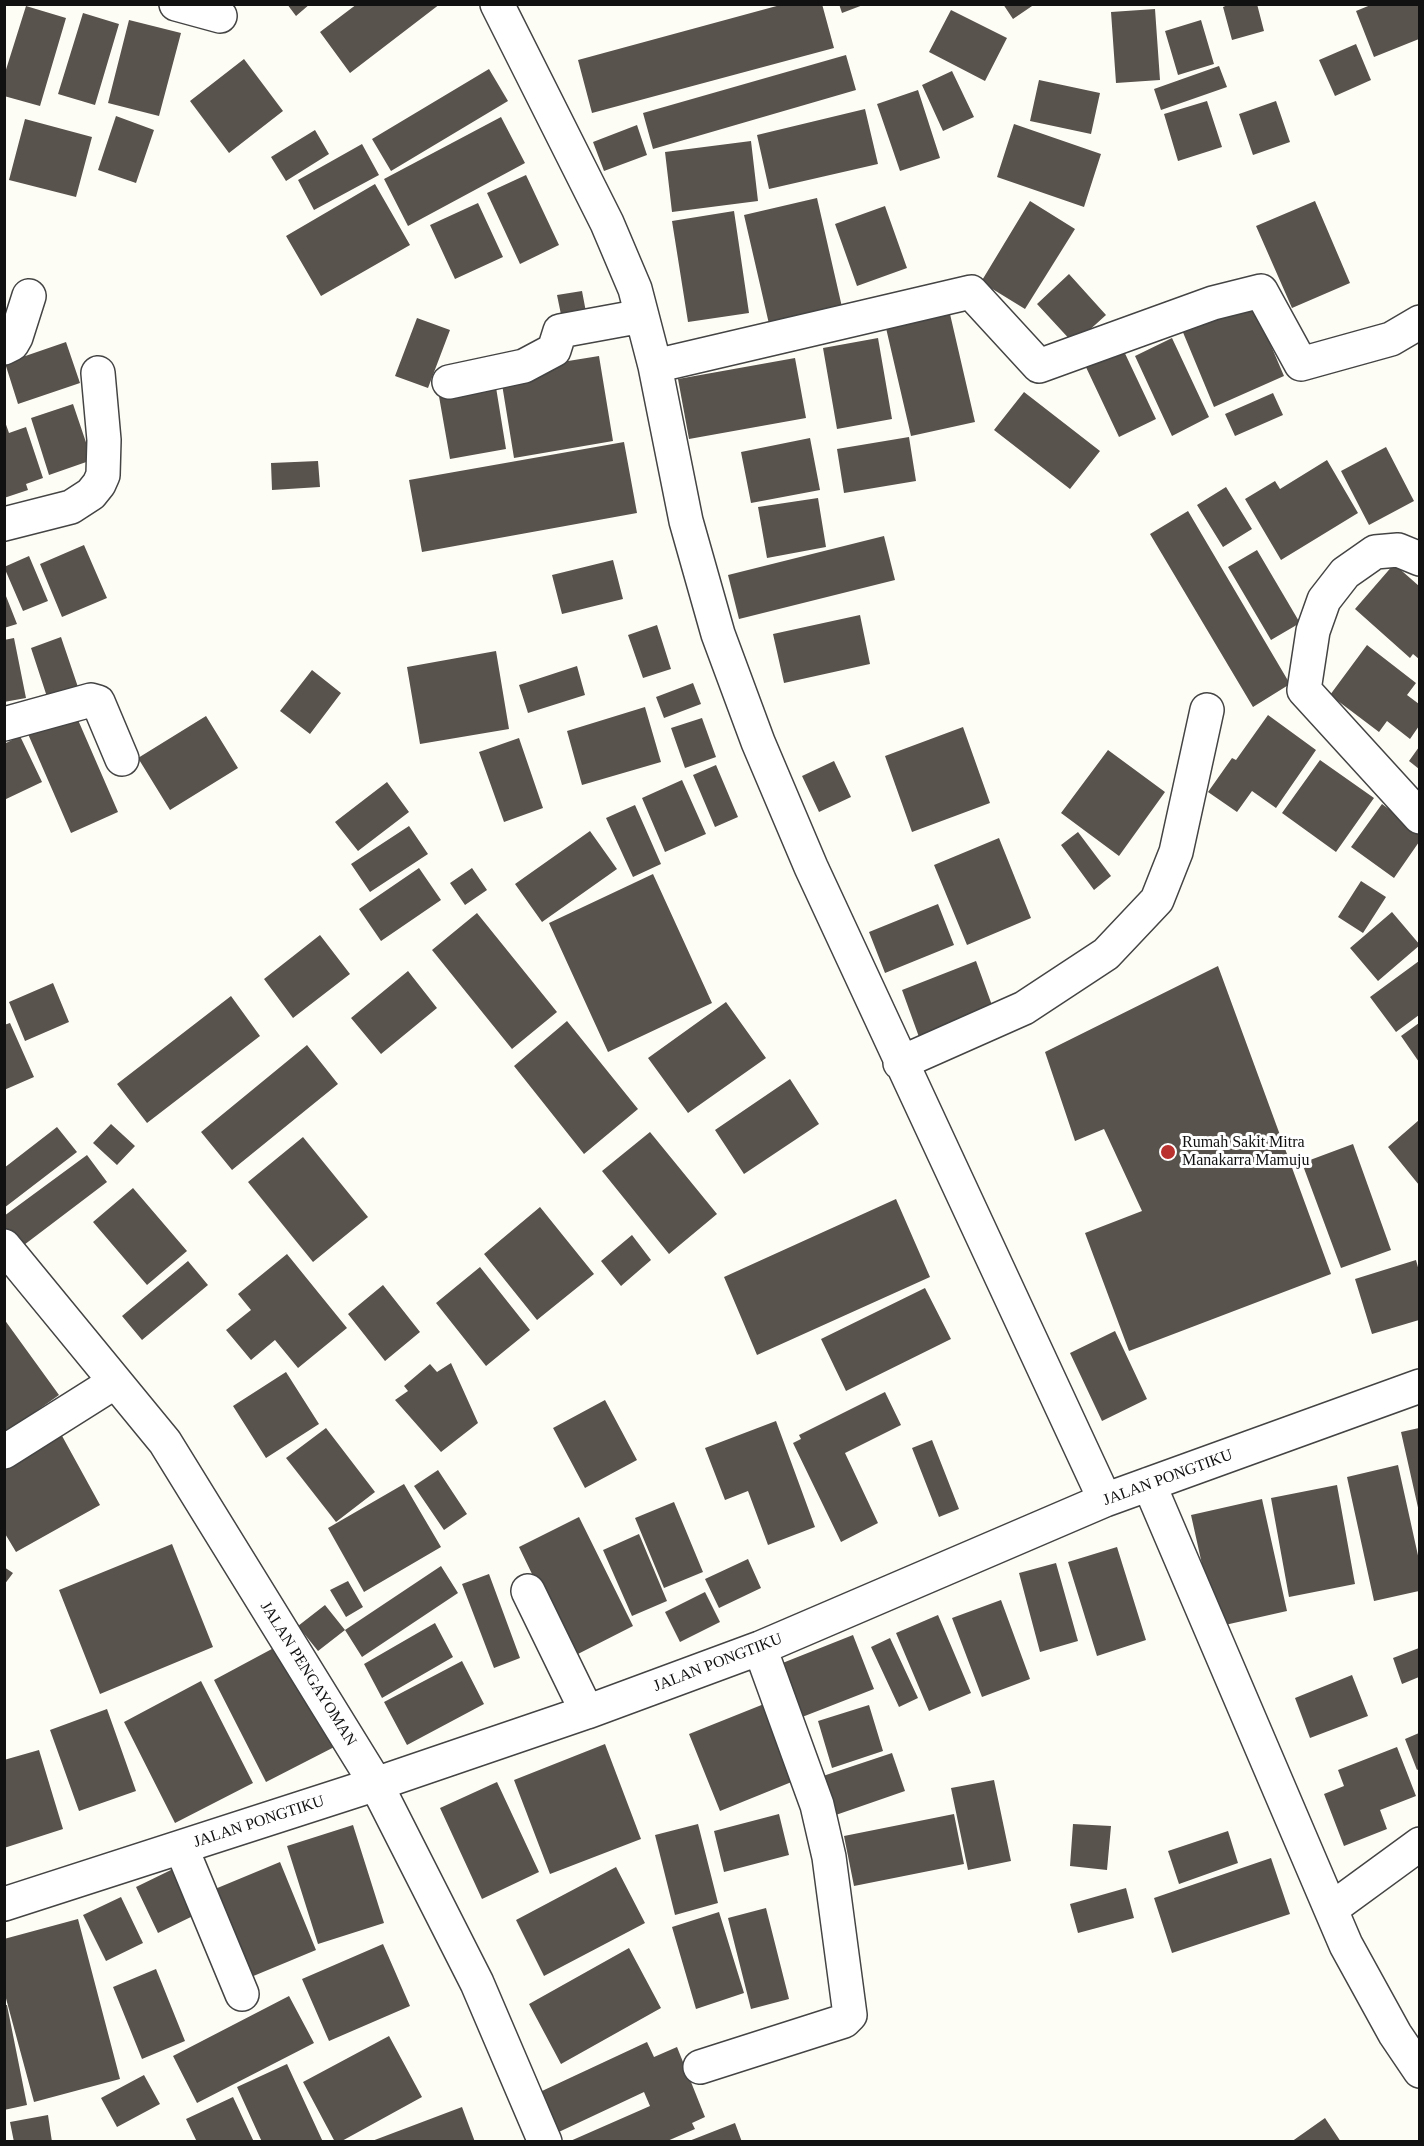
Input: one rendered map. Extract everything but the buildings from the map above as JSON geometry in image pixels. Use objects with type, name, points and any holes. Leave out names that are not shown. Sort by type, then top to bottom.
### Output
[{"type":"street","points":[[176,4],[220,16]]},
{"type":"street","points":[[497,4],[607,223],[635,289],[655,366],[686,521],[718,633],[758,742],[811,867],[900,1063],[1105,1500]]},
{"type":"street","points":[[655,366],[971,292],[1040,366],[1213,303],[1261,291],[1301,364],[1391,339],[1419,322]]},
{"type":"street","points":[[4,348],[12,345],[30,296]]},
{"type":"street","points":[[449,382],[524,366],[554,350],[560,332],[642,316]]},
{"type":"street","points":[[4,524],[71,507],[91,494],[99,484],[103,474],[104,440],[98,373]]},
{"type":"street","points":[[1419,559],[1398,550],[1375,552],[1346,573],[1324,600],[1313,631],[1305,690],[1419,817]]},
{"type":"street","points":[[4,724],[91,700],[98,702],[122,759]]},
{"type":"street","points":[[900,1063],[1024,1008],[1106,954],[1156,900],[1176,852],[1208,710]]},
{"type":"street","name":"JALAN PENGAYOMAN","points":[[4,1246],[165,1442],[376,1784],[477,1983],[545,2142]]},
{"type":"street","points":[[4,1452],[115,1382]]},
{"type":"street","name":"JALAN PONGTIKU","points":[[4,1904],[376,1784],[587,1712],[760,1648],[1105,1500],[1419,1386]]},
{"type":"street","points":[[1149,1484],[1346,1945],[1395,2034],[1419,2071]]},
{"type":"street","points":[[528,1591],[587,1712]]},
{"type":"street","points":[[700,2067],[844,2021],[850,2015],[829,1857],[817,1805],[760,1648]]},
{"type":"street","points":[[1331,1909],[1419,1844]]},
{"type":"street","points":[[180,1847],[242,1994]]},
{"type":"place","name":"Rumah Sakit Mitra Manakarra Mamuju","points":[[1168,1152]]}]
